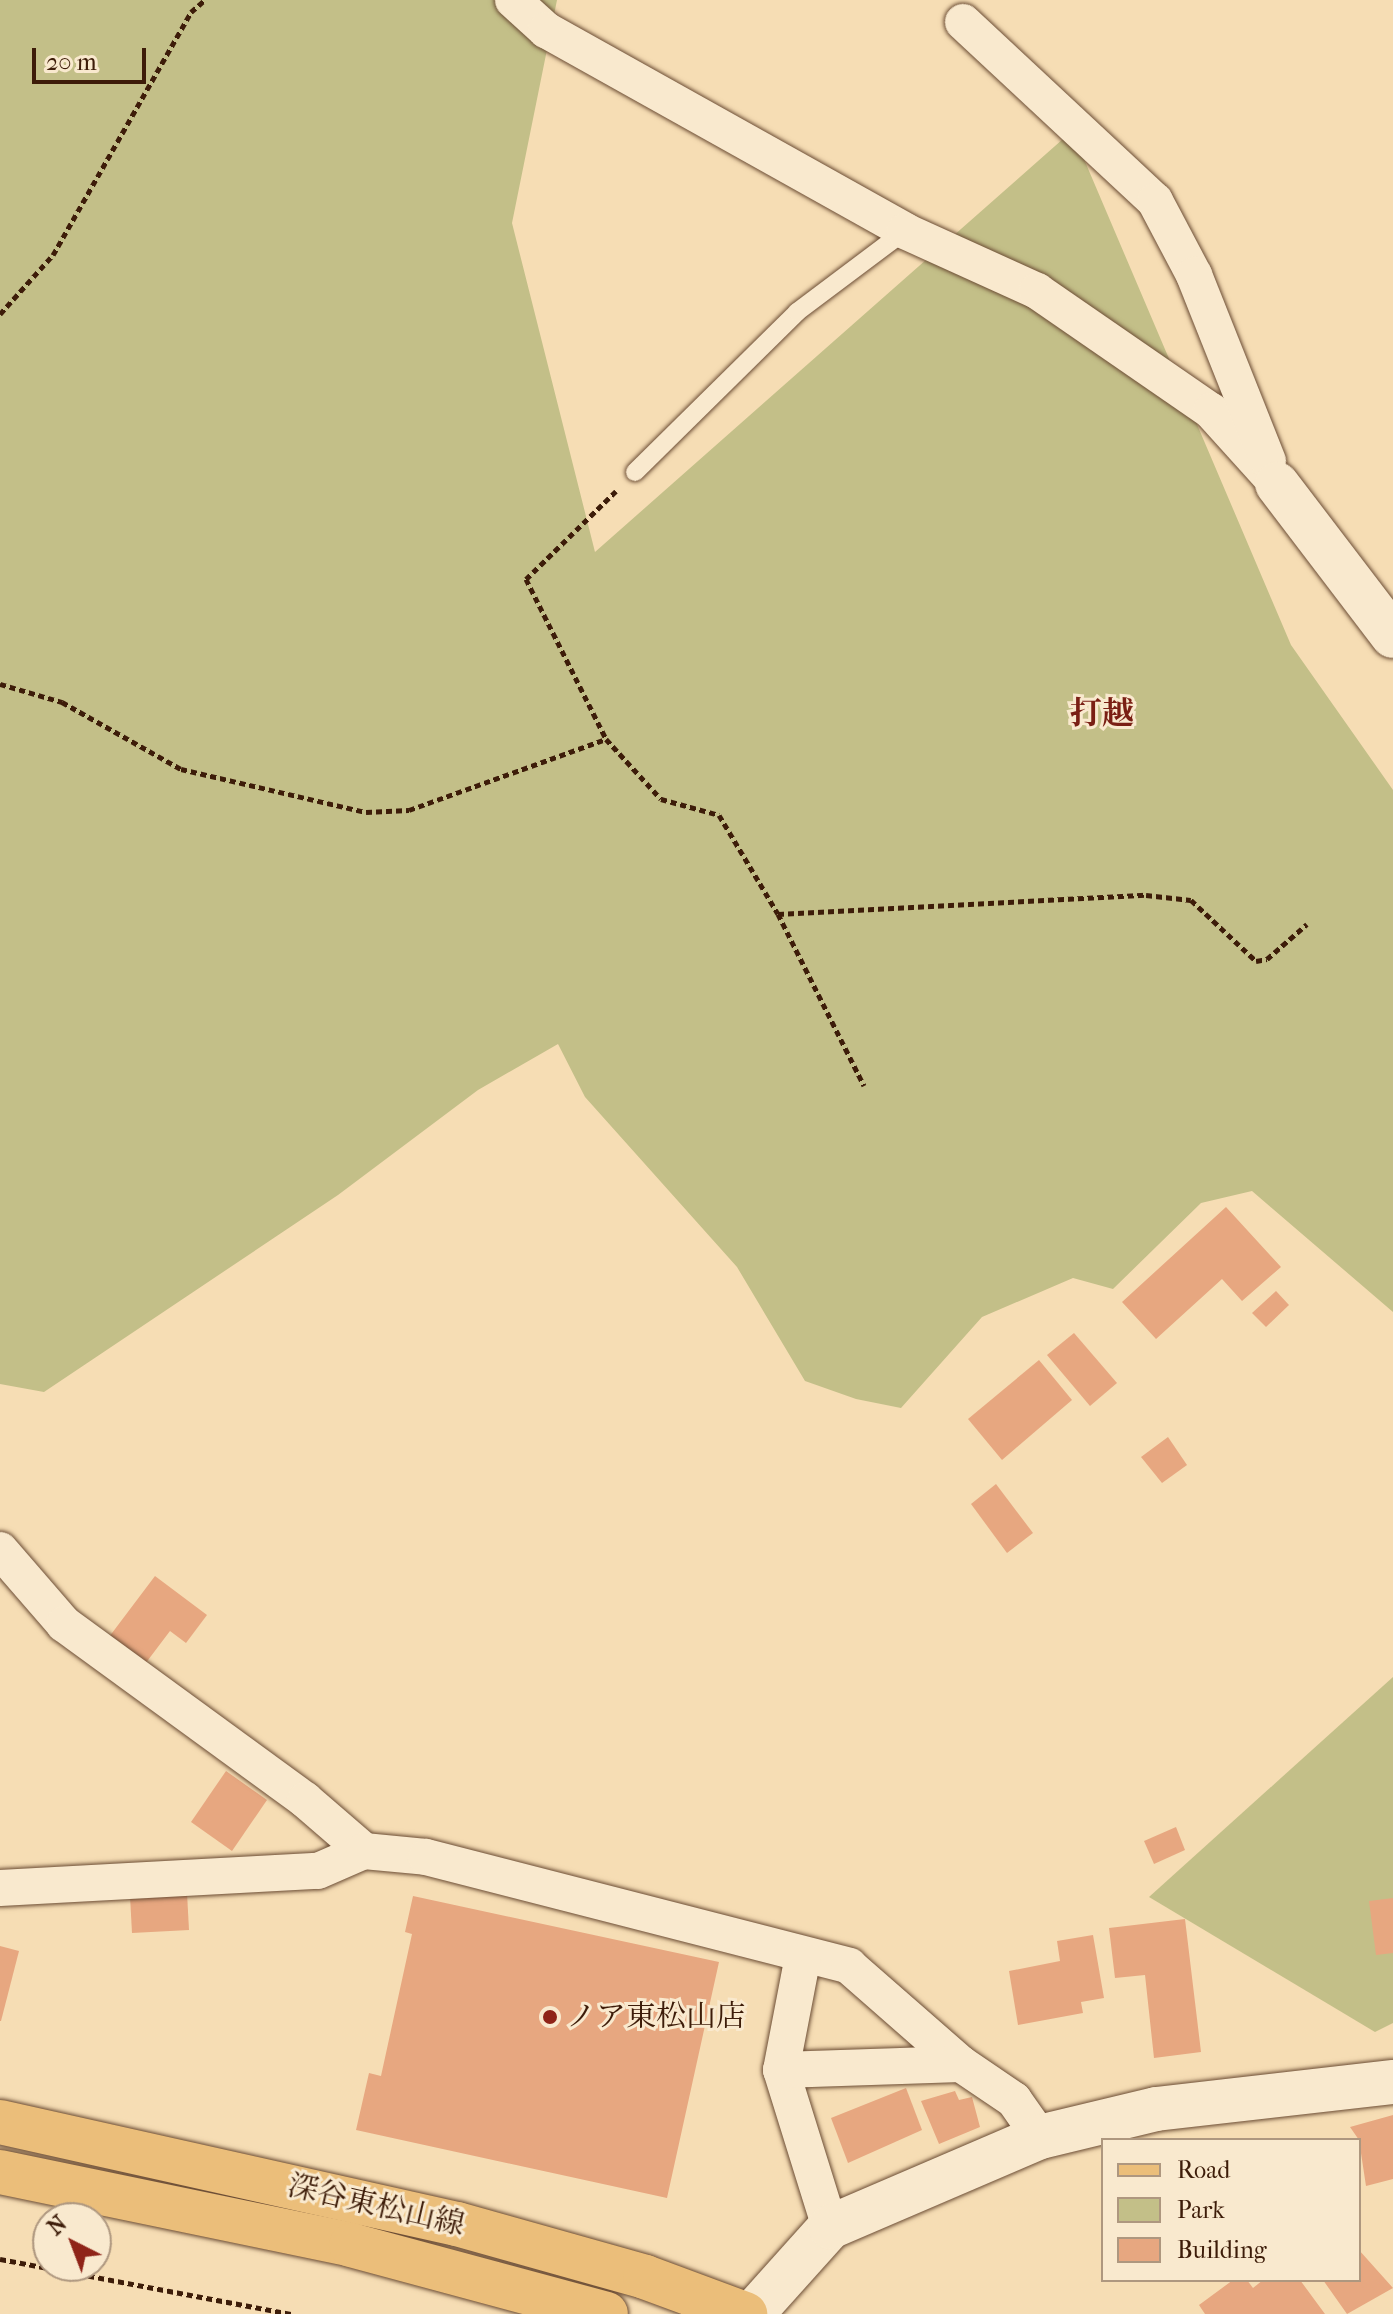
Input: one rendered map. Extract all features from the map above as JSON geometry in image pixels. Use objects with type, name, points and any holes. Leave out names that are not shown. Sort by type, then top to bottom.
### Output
[{"type":"main road","name":"深谷東松山線","points":[[0,2122],[457,2224],[645,2277],[745,2314]]},
{"type":"main road","name":"深谷東松山線","points":[[0,2172],[351,2245],[606,2314]]},
{"type":"street","points":[[513,0],[546,30],[905,231],[1049,299],[1211,411],[1277,484],[1393,636]]},
{"type":"street","points":[[963,22],[1155,201],[1194,275],[1277,484]]},
{"type":"street","points":[[0,1550],[64,1624],[305,1800],[364,1851]]},
{"type":"street","points":[[0,1888],[318,1871],[364,1851],[426,1857],[849,1966],[961,2064],[1014,2100],[1040,2137]]},
{"type":"street","points":[[803,1956],[781,2070],[830,2227]]},
{"type":"street","points":[[781,2070],[961,2064]]},
{"type":"street","points":[[752,2314],[830,2227],[1040,2137],[1156,2109],[1393,2082]]},
{"type":"lane","points":[[635,472],[797,312],[905,231]]},
{"type":"path","points":[[0,314],[53,255],[191,12],[205,0]]},
{"type":"path","points":[[635,472],[526,579],[606,739],[661,799],[719,815],[778,914],[864,1086]]},
{"type":"path","points":[[0,684],[62,702],[181,769],[366,812],[409,810],[606,739]]},
{"type":"path","points":[[778,914],[1146,895],[1191,900],[1256,961],[1307,924]]},
{"type":"path","points":[[0,2259],[291,2314]]},
{"type":"green space","points":[[0,0],[557,0],[512,223],[595,552],[1072,131],[1291,645],[1393,790],[1393,1312],[1252,1191],[1201,1203],[1113,1289],[1073,1278],[982,1317],[901,1408],[856,1399],[805,1381],[737,1267],[585,1097],[558,1044],[478,1090],[338,1195],[44,1392],[0,1384]]},
{"type":"green space","points":[[1393,1677],[1393,2023],[1375,2032],[1149,1897]]},
{"type":"building","points":[[1226,1207],[1281,1267],[1242,1301],[1222,1279],[1156,1339],[1122,1302]]},
{"type":"building","points":[[1276,1291],[1289,1305],[1266,1327],[1252,1313]]},
{"type":"building","points":[[1074,1333],[1117,1383],[1090,1406],[1047,1355]]},
{"type":"building","points":[[1039,1360],[1072,1400],[1002,1460],[968,1419]]},
{"type":"building","points":[[1168,1437],[1187,1465],[1162,1483],[1141,1457]]},
{"type":"building","points":[[996,1484],[1033,1533],[1007,1553],[971,1504]]},
{"type":"building","points":[[155,1576],[207,1615],[186,1643],[170,1631],[142,1668],[106,1641]]},
{"type":"building","points":[[226,1771],[267,1800],[232,1851],[191,1822]]},
{"type":"building","points":[[1176,1827],[1185,1850],[1154,1864],[1144,1841]]},
{"type":"building","points":[[187,1893],[189,1930],[132,1933],[130,1896]]},
{"type":"building","name":"ノア東松山店","points":[[413,1896],[719,1962],[667,2198],[356,2130],[369,2073],[381,2076],[412,1934],[405,1932]]},
{"type":"building","points":[[1393,1898],[1393,1953],[1376,1955],[1369,1901]]},
{"type":"building","points":[[1185,1919],[1201,2052],[1154,2058],[1145,1975],[1115,1978],[1109,1928]]},
{"type":"building","points":[[1093,1935],[1104,1998],[1081,2002],[1083,2013],[1018,2025],[1009,1971],[1060,1961],[1057,1941]]},
{"type":"building","points":[[0,1946],[19,1951],[1,2021],[0,2021]]},
{"type":"building","points":[[906,2088],[922,2130],[848,2163],[831,2118]]},
{"type":"building","points":[[955,2091],[959,2100],[972,2097],[980,2127],[939,2144],[921,2101]]},
{"type":"building","points":[[1393,2115],[1393,2179],[1366,2186],[1361,2138],[1350,2127]]},
{"type":"building","points":[[1361,2252],[1393,2288],[1347,2314],[1324,2282],[1361,2282]]},
{"type":"building","points":[[1230,2282],[1248,2282],[1253,2288],[1260,2282],[1301,2282],[1325,2314],[1205,2314],[1199,2305]]},
{"type":"place","name":"ノア東松山店","points":[[550,2017]]},
{"type":"district","name":"打越","points":[[1102,714]]}]
